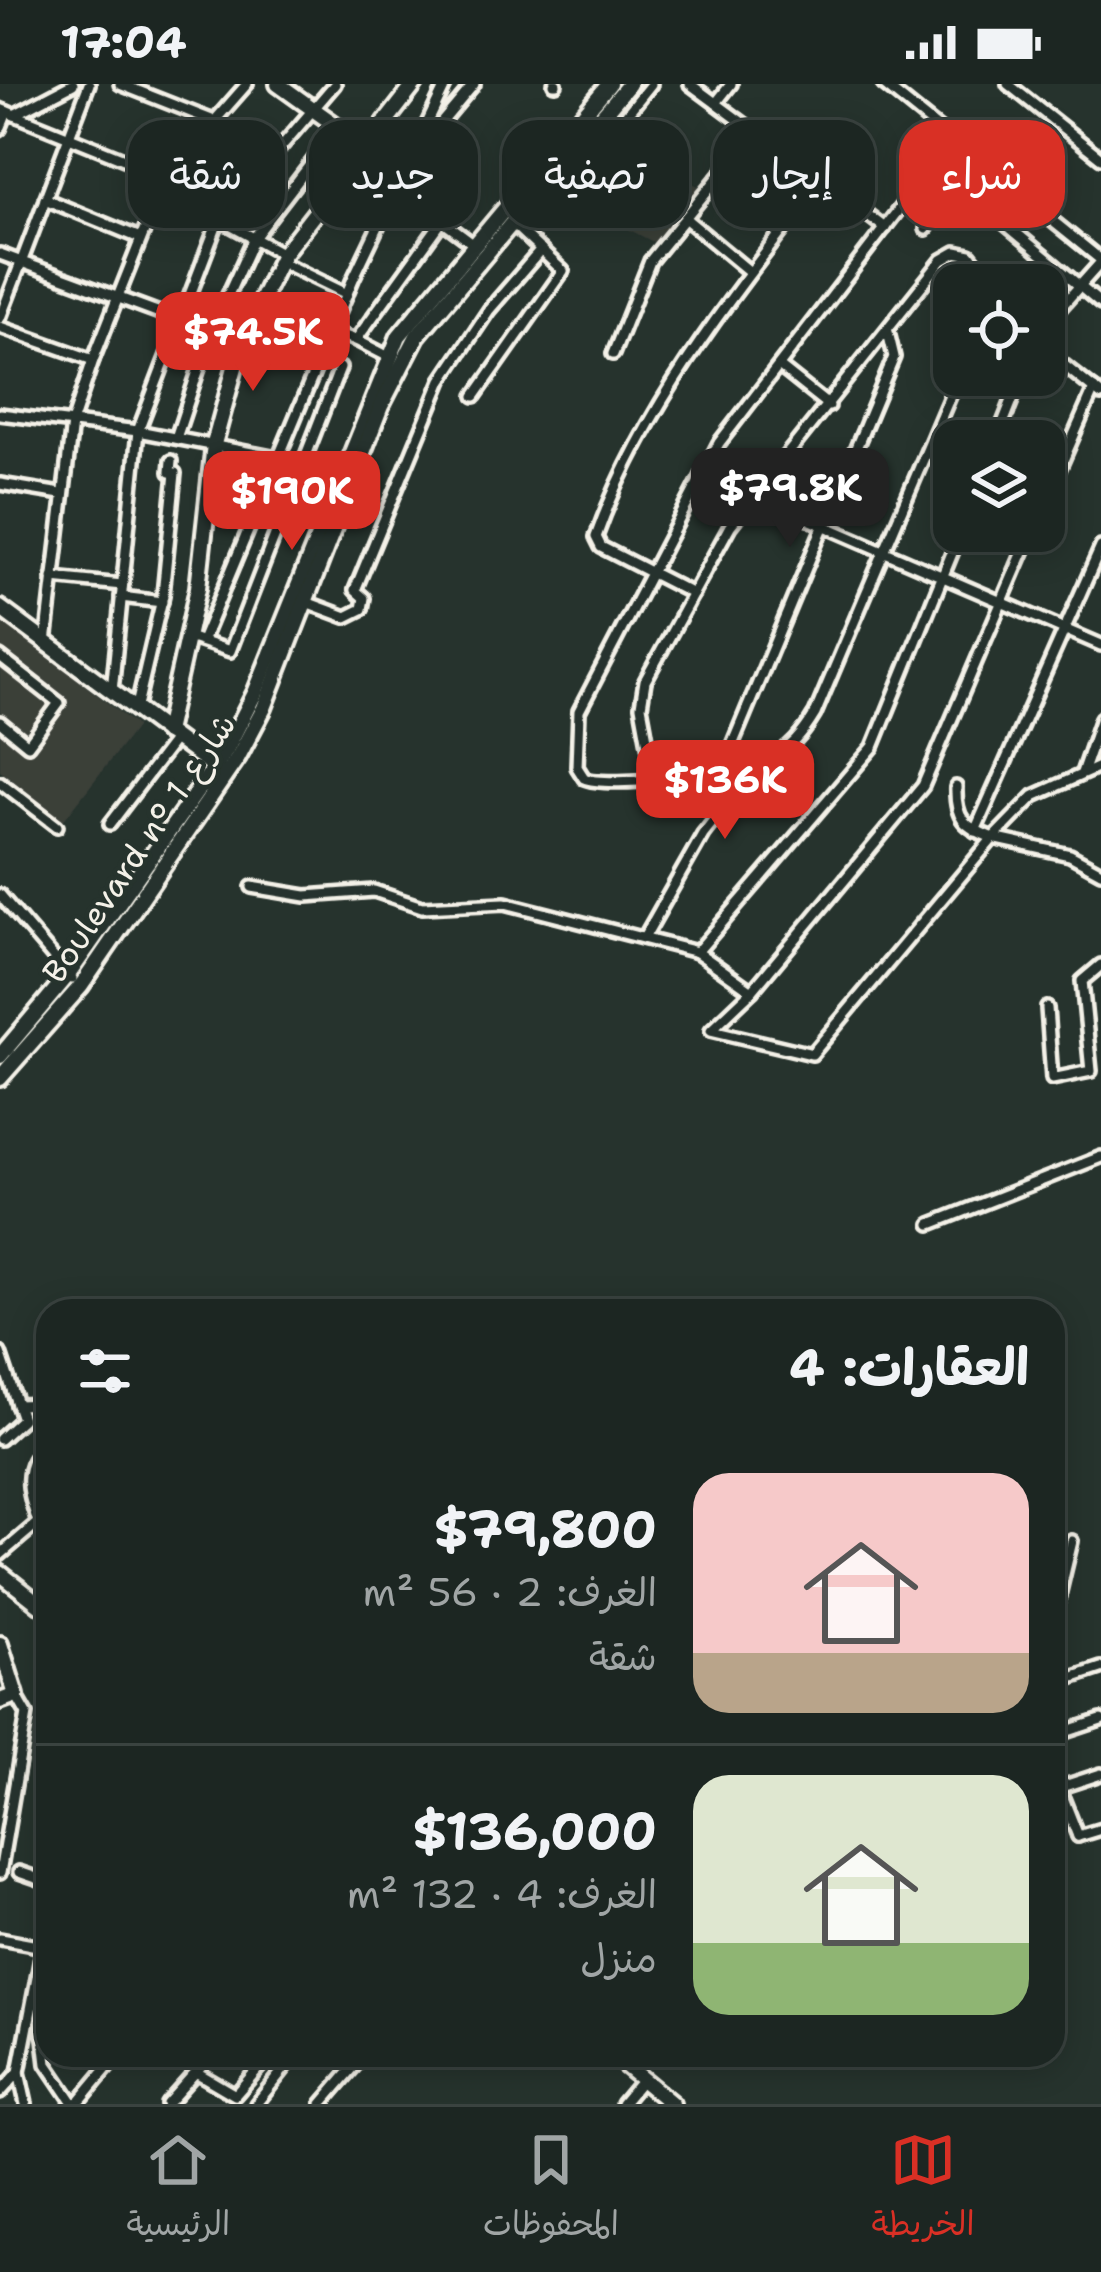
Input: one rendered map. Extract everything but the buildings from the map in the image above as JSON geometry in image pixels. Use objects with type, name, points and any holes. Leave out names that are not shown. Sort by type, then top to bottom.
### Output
[{"type":"main road","points":[[278,84],[328,120]]},
{"type":"main road","points":[[387,120],[415,84]]},
{"type":"main road","name":"Boulevard n° شارع 1","points":[[0,1056],[68,975],[220,772],[389,357],[417,311],[609,84]]},
{"type":"main road","name":"Boulevard n° شارع 1","points":[[600,120],[629,84]]},
{"type":"main road","points":[[170,736],[195,639],[214,444],[243,338],[281,258],[309,221]]},
{"type":"main road","name":"Boulevard n° شارع 1","points":[[0,1078],[81,986],[264,708],[396,375],[430,319],[506,228]]},
{"type":"main road","points":[[2,614],[220,772]]},
{"type":"main road","points":[[0,1573],[36,1598]]},
{"type":"main road","points":[[0,1644],[16,1694],[0,1701]]},
{"type":"main road","points":[[627,2067],[671,2104]]},
{"type":"street","points":[[0,129],[7,112],[73,84]]},
{"type":"street","points":[[89,84],[0,322],[94,360]]},
{"type":"street","points":[[120,84],[211,120]]},
{"type":"street","points":[[215,120],[247,84]]},
{"type":"street","points":[[285,143],[335,84]]},
{"type":"street","points":[[428,120],[446,84]]},
{"type":"street","points":[[443,120],[475,84]]},
{"type":"street","points":[[622,120],[651,84]]},
{"type":"street","points":[[690,84],[738,120]]},
{"type":"street","points":[[716,104],[731,84]]},
{"type":"street","points":[[883,84],[929,120]]},
{"type":"street","points":[[1007,84],[1101,158]]},
{"type":"street","points":[[7,112],[128,160]]},
{"type":"street","points":[[176,437],[211,332],[254,238],[309,166]]},
{"type":"street","points":[[926,229],[959,184],[1101,304]]},
{"type":"street","points":[[689,215],[713,185]]},
{"type":"street","points":[[45,200],[140,238]]},
{"type":"street","points":[[899,211],[719,443],[579,711],[577,767],[595,783],[722,770],[763,764],[794,744],[815,714],[950,396]]},
{"type":"street","points":[[875,220],[886,228]]},
{"type":"street","points":[[689,221],[750,272]]},
{"type":"street","points":[[46,643],[72,423],[144,228]]},
{"type":"street","points":[[112,693],[138,431],[215,228]]},
{"type":"street","points":[[236,228],[347,294]]},
{"type":"street","points":[[340,368],[230,651],[195,639],[378,228]]},
{"type":"street","points":[[356,340],[437,228]]},
{"type":"street","points":[[451,228],[472,244]]},
{"type":"street","points":[[475,396],[563,271],[517,228]]},
{"type":"street","points":[[613,354],[644,272],[679,228]]},
{"type":"street","points":[[693,593],[601,547],[596,537],[698,342],[784,228]]},
{"type":"street","points":[[1061,228],[1101,261],[1065,300]]},
{"type":"street","points":[[305,602],[346,617],[362,609],[364,598],[355,590],[442,380],[489,310],[541,250]]},
{"type":"street","points":[[0,254],[211,332]]},
{"type":"street","points":[[941,264],[949,254],[970,255],[977,264]]},
{"type":"street","points":[[654,777],[642,692],[730,526],[933,274]]},
{"type":"street","points":[[331,332],[389,357]]},
{"type":"street","points":[[722,770],[894,357],[888,332]]},
{"type":"street","points":[[1065,366],[1098,392],[1065,460]]},
{"type":"street","points":[[780,367],[829,406]]},
{"type":"street","points":[[0,414],[176,437],[303,463]]},
{"type":"street","points":[[136,710],[162,602],[175,473],[170,472],[171,461]]},
{"type":"street","points":[[0,484],[62,494]]},
{"type":"street","points":[[758,497],[1101,645]]},
{"type":"street","points":[[975,831],[1101,547]]},
{"type":"street","points":[[697,952],[872,747],[952,552]]},
{"type":"street","points":[[1023,552],[923,786],[752,992],[712,1030],[812,1054],[993,838],[1034,796],[1101,766]]},
{"type":"street","points":[[53,578],[162,602]]},
{"type":"street","points":[[0,658],[59,703],[28,745],[0,722]]},
{"type":"street","points":[[1082,773],[1101,718]]},
{"type":"street","points":[[110,824],[170,736]]},
{"type":"street","points":[[644,938],[714,820],[765,787],[769,777],[763,764]]},
{"type":"street","points":[[0,782],[57,826]]},
{"type":"street","points":[[956,787],[958,818],[975,831],[1070,855],[1101,872]]},
{"type":"street","points":[[252,887],[306,896],[374,891],[422,907],[505,903],[697,952],[752,992]]},
{"type":"street","points":[[0,895],[81,986]]},
{"type":"street","points":[[1047,1008],[1052,1079],[1090,1071],[1082,981],[1101,965]]},
{"type":"street","points":[[931,1224],[1101,1157]]},
{"type":"street","points":[[0,1352],[22,1419],[0,1439]]},
{"type":"street","points":[[17,1406],[36,1405]]},
{"type":"street","points":[[36,1456],[27,1477],[36,1500]]},
{"type":"street","points":[[0,1555],[36,1524]]},
{"type":"street","points":[[1065,1570],[1072,1541]]},
{"type":"street","points":[[1065,1680],[1101,1668]]},
{"type":"street","points":[[0,1874],[27,1714],[16,1694]]},
{"type":"street","points":[[1065,1732],[1101,1720]]},
{"type":"street","points":[[1065,1786],[1101,1774]]},
{"type":"street","points":[[1065,1811],[1076,1837],[1101,1828]]},
{"type":"street","points":[[19,1872],[36,1878]]},
{"type":"street","points":[[0,1939],[36,1946]]},
{"type":"street","points":[[26,2104],[19,2072],[36,1983]]},
{"type":"street","points":[[55,2067],[76,2104],[108,2067]]},
{"type":"street","points":[[167,2104],[200,2067]]},
{"type":"street","points":[[196,2072],[235,2095],[260,2067]]},
{"type":"street","points":[[256,2104],[286,2067]]},
{"type":"street","points":[[322,2104],[354,2067]]},
{"type":"street","points":[[0,2093],[19,2072]]},
{"type":"street","points":[[622,2104],[642,2080]]},
{"type":"shaded area","points":[[689,182],[702,187],[689,203]]},
{"type":"shaded area","points":[[626,228],[670,228],[657,244]]},
{"type":"shaded area","points":[[0,618],[137,726],[63,821],[0,770]]}]
